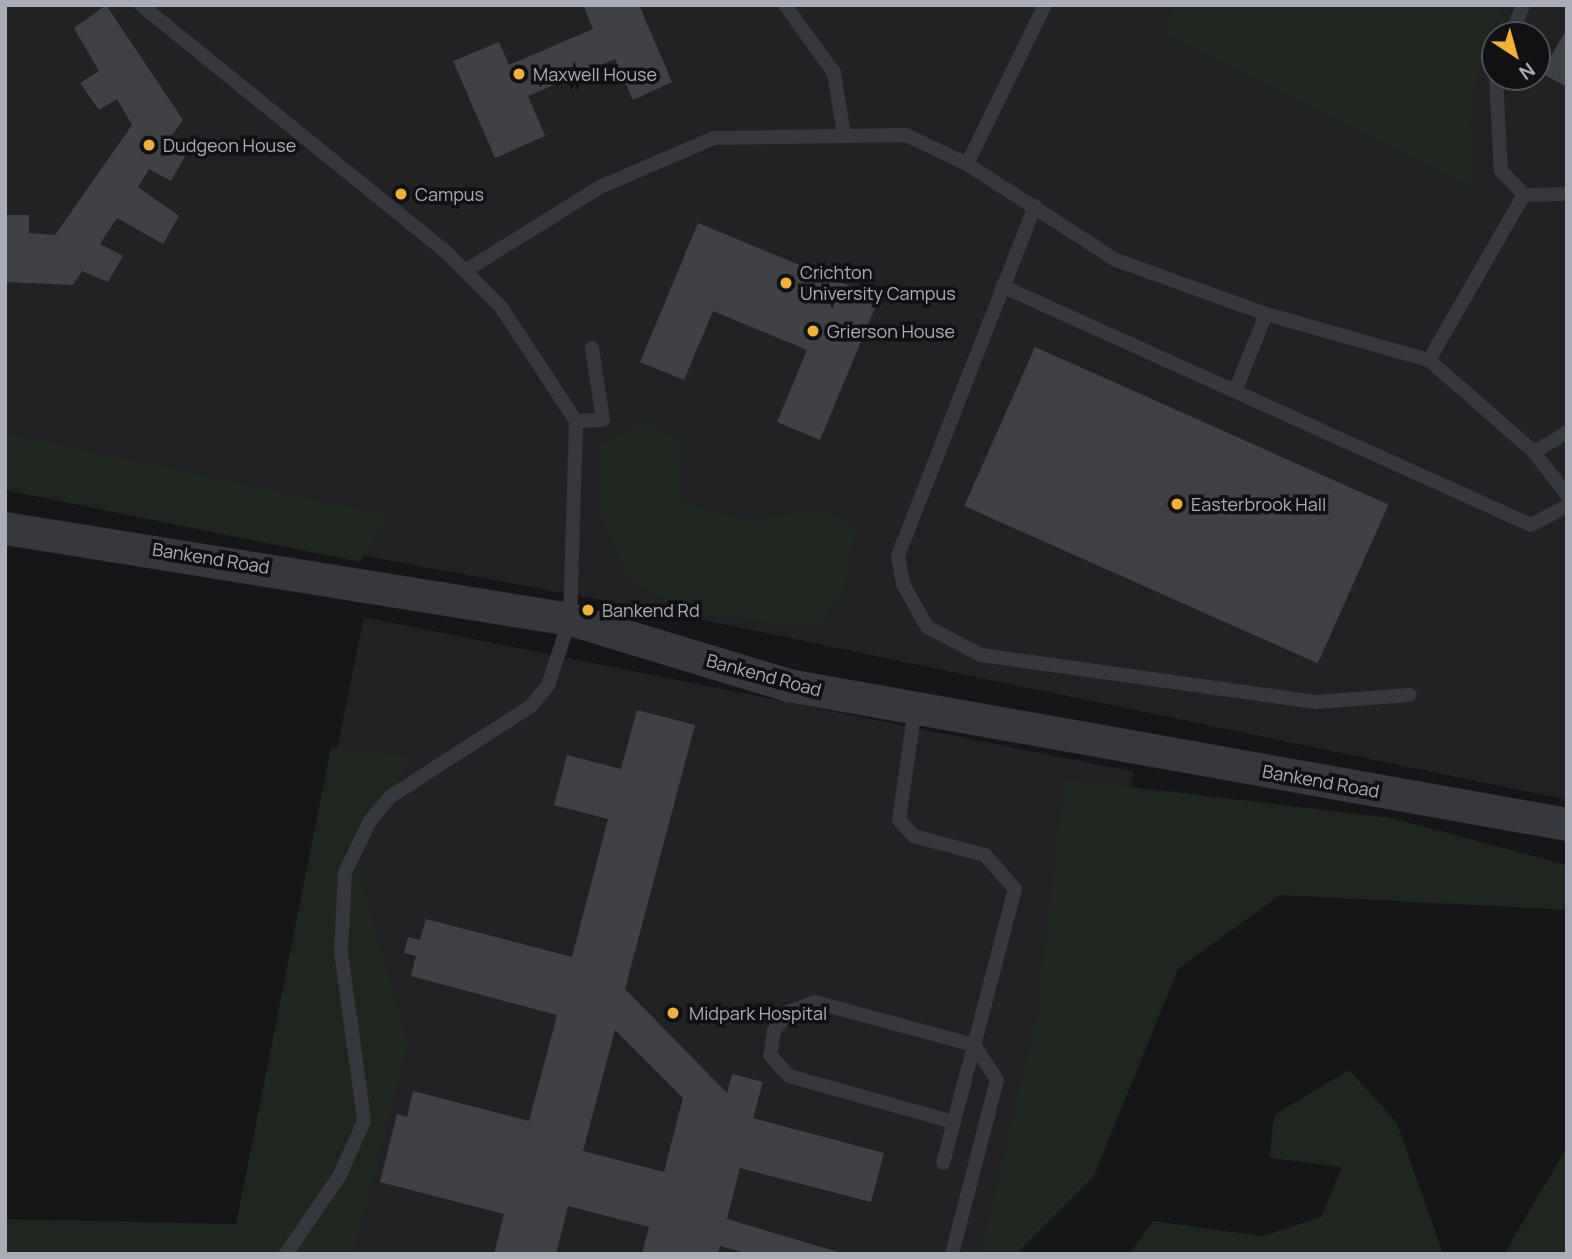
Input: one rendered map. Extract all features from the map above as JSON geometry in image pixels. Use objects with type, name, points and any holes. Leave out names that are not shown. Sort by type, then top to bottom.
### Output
[{"type":"street","name":"Bankend Road","points":[[5,527],[570,619],[788,685],[1567,824]]},
{"type":"lane","points":[[141,5],[465,271],[501,307],[576,421],[570,619],[548,685],[530,706],[390,797],[370,821],[345,872],[341,952],[363,1121],[340,1175],[286,1254]]},
{"type":"lane","points":[[785,5],[834,73],[844,135]]},
{"type":"lane","points":[[967,164],[1045,5]]},
{"type":"lane","points":[[1497,91],[1500,171],[1524,195],[1567,194]]},
{"type":"lane","points":[[465,271],[600,187],[715,138],[906,135],[967,164],[1116,260],[1266,314],[1429,360],[1534,452],[1567,495]]},
{"type":"lane","points":[[1429,360],[1524,195]]},
{"type":"lane","points":[[1035,206],[898,555],[903,584],[927,626],[995,657],[1316,702],[1410,695]]},
{"type":"lane","points":[[1002,286],[1531,526],[1567,506]]},
{"type":"lane","points":[[1235,391],[1266,314]]},
{"type":"lane","points":[[576,421],[603,420],[592,348]]},
{"type":"lane","points":[[1534,452],[1564,438]]},
{"type":"lane","points":[[915,708],[900,820],[914,836],[985,855],[1015,889],[943,1163]]},
{"type":"lane","points":[[952,1254],[997,1080],[974,1045],[815,1002],[790,1011],[774,1031],[770,1055],[789,1076],[954,1122]]},
{"type":"shaded area","name":"Crichton University Campus","points":[[5,5],[1567,5],[1567,800],[655,610],[5,489]]},
{"type":"shaded area","points":[[1173,5],[1503,5],[1497,21],[1481,21],[1481,64],[1470,122],[1473,188],[1167,35]]},
{"type":"shaded area","points":[[644,421],[683,442],[680,502],[745,520],[828,509],[855,531],[843,594],[817,627],[695,614],[628,580],[600,513],[600,445]]},
{"type":"shaded area","points":[[5,433],[389,515],[360,562],[5,490]]},
{"type":"shaded area","name":"Midpark Hospital","points":[[364,617],[1134,772],[992,1254],[234,1254]]},
{"type":"shaded area","points":[[331,747],[411,757],[361,857],[360,876],[408,1044],[353,1254],[5,1254],[5,1219],[236,1224]]},
{"type":"shaded area","points":[[1064,779],[1391,818],[1567,865],[1567,910],[1280,895],[1178,969],[1094,1176],[1016,1254],[980,1254],[1037,1014]]},
{"type":"shaded area","points":[[1349,1070],[1397,1123],[1443,1254],[1129,1254],[1153,1221],[1262,1236],[1321,1217],[1342,1167],[1269,1158],[1274,1115]]},
{"type":"shaded area","points":[[1567,1147],[1567,1254],[1504,1254]]},
{"type":"building","name":"Dudgeon House","points":[[106,5],[183,120],[170,138],[188,151],[171,181],[149,169],[138,187],[179,216],[163,244],[117,218],[100,244],[123,256],[108,282],[82,271],[73,285],[5,282],[5,215],[29,215],[29,233],[55,235],[132,125],[117,99],[99,110],[80,83],[99,71],[74,28]]},
{"type":"building","name":"Maxwell House","points":[[583,5],[639,5],[672,82],[633,100],[615,59],[528,96],[545,136],[495,158],[453,61],[499,42],[509,65],[593,29]]},
{"type":"building","points":[[1567,29],[1567,87],[1551,78],[1551,56]]},
{"type":"building","name":"Grierson House","points":[[698,223],[879,298],[820,440],[777,422],[807,350],[713,311],[684,380],[640,362]]},
{"type":"building","name":"Easterbrook Hall","points":[[1035,347],[1389,504],[1318,663],[964,506]]},
{"type":"building","points":[[637,710],[695,725],[625,989],[727,1093],[732,1074],[763,1082],[753,1118],[884,1153],[871,1202],[740,1168],[727,1219],[845,1254],[749,1254],[720,1246],[718,1254],[642,1254],[649,1227],[568,1206],[556,1254],[494,1254],[504,1214],[380,1182],[397,1114],[407,1117],[413,1091],[529,1121],[557,1015],[411,976],[416,956],[404,953],[408,937],[420,940],[426,919],[572,957],[608,819],[554,805],[567,755],[621,769]],"holes":[[[615,1030],[683,1098],[664,1172],[583,1151]]]},
{"type":"place","name":"Maxwell House","points":[[519,74]]},
{"type":"place","name":"Dudgeon House","points":[[149,145]]},
{"type":"place","name":"Campus","points":[[401,194]]},
{"type":"place","name":"Crichton University Campus","points":[[786,283]]},
{"type":"place","name":"Grierson House","points":[[813,331]]},
{"type":"place","name":"Easterbrook Hall","points":[[1177,504]]},
{"type":"place","name":"Bankend Rd","points":[[588,610]]},
{"type":"place","name":"Midpark Hospital","points":[[673,1013]]}]
